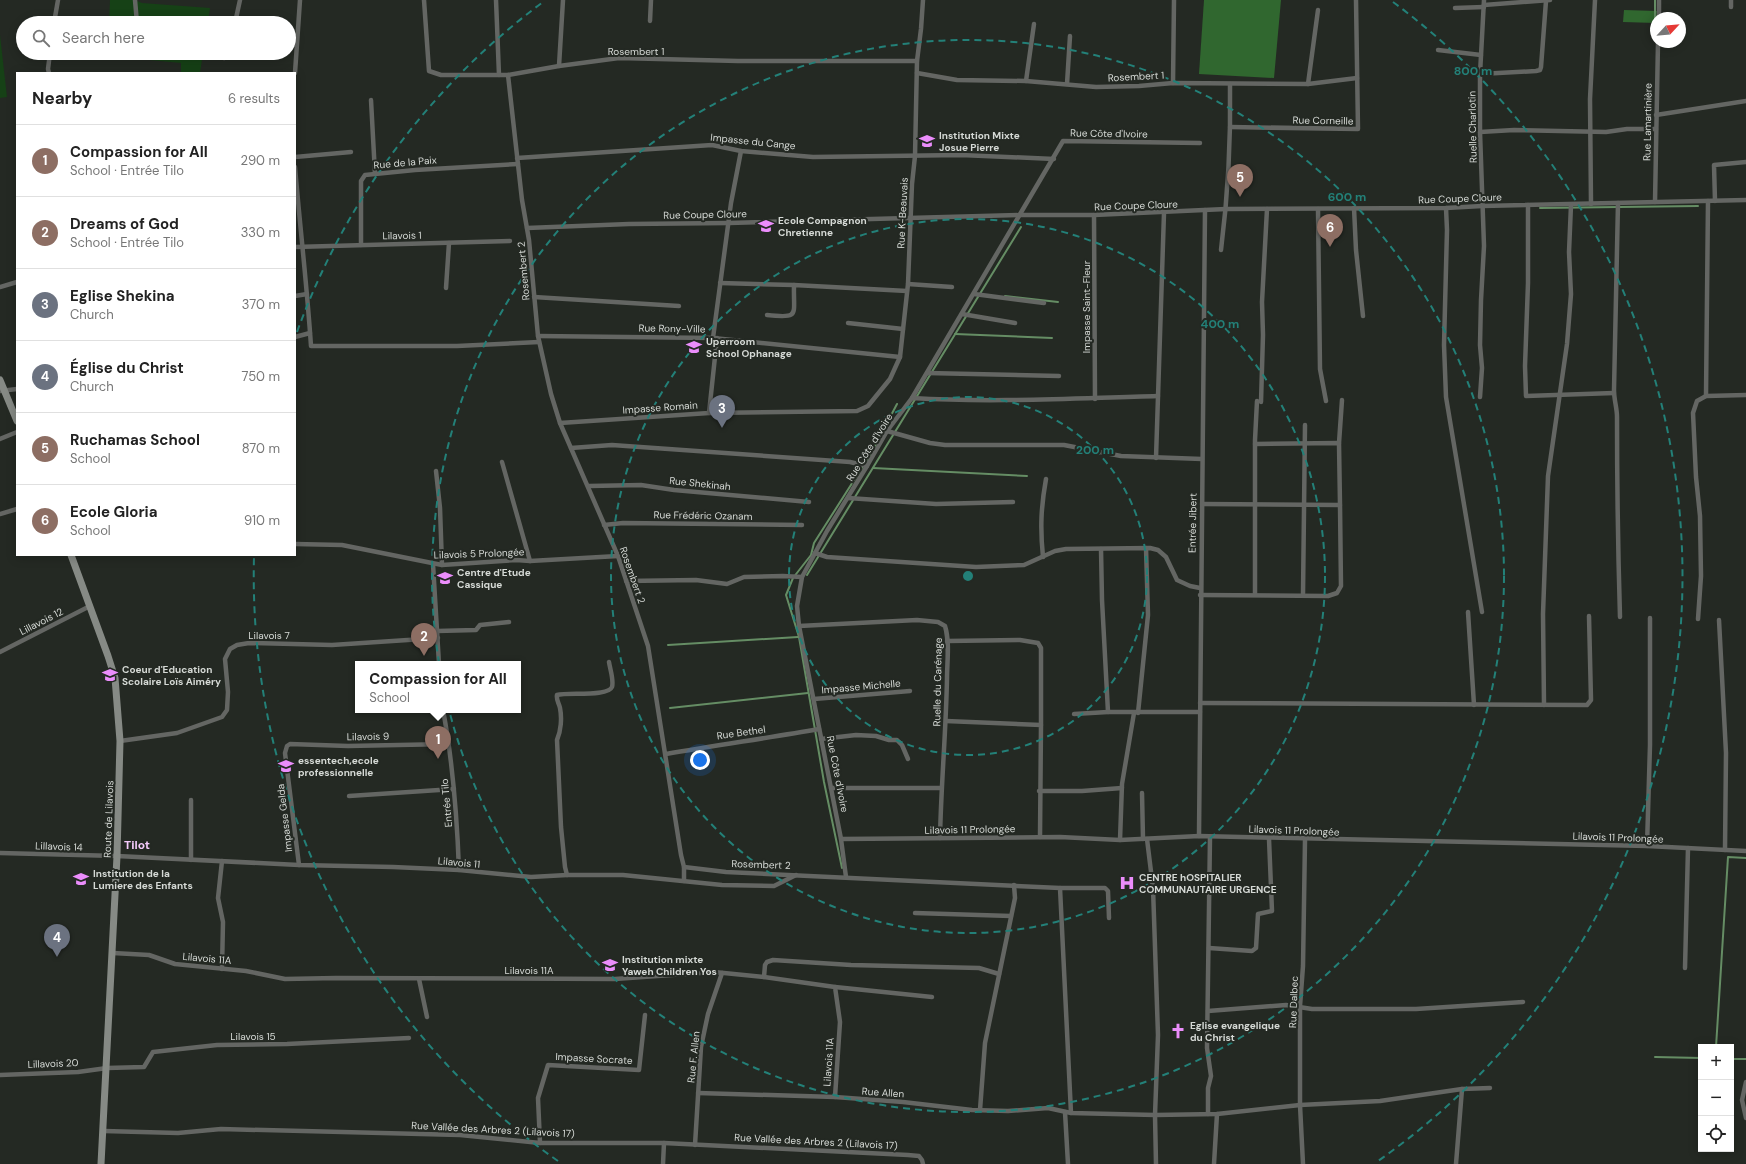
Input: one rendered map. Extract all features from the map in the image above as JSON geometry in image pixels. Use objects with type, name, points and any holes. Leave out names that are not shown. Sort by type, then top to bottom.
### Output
[{"type":"main road","points":[[0,380],[2,391],[16,419]]},
{"type":"main road","name":"Route de Lilavois","points":[[70,556],[90,606],[114,678],[120,740],[113,953],[101,1164]]},
{"type":"street","points":[[55,16],[58,0]]},
{"type":"street","points":[[135,0],[136,16]]},
{"type":"street","points":[[237,16],[240,0]]},
{"type":"street","points":[[296,58],[300,0]]},
{"type":"street","name":"Rosembert 1","points":[[424,0],[429,71],[441,75],[508,75],[619,58],[738,61],[917,61]]},
{"type":"street","points":[[496,0],[498,75]]},
{"type":"street","points":[[559,66],[562,0]]},
{"type":"street","points":[[650,20],[651,0]]},
{"type":"street","name":"Rue K-Beauvais","points":[[857,410],[868,406],[890,379],[900,357],[908,284],[915,156],[917,61],[922,29],[923,0]]},
{"type":"street","points":[[1173,83],[1174,0]]},
{"type":"street","name":"Rue Corneille","points":[[1230,127],[1358,129],[1356,0]]},
{"type":"street","points":[[1455,8],[1484,4],[1548,0],[1540,70],[1480,74]]},
{"type":"street","points":[[1591,204],[1590,99],[1595,0]]},
{"type":"street","points":[[1659,0],[1659,12]]},
{"type":"street","points":[[1730,0],[1731,7]]},
{"type":"street","name":"Ruelle Charlotin","points":[[1480,397],[1482,368],[1480,345],[1481,300],[1484,246],[1480,132],[1480,74],[1484,4]]},
{"type":"street","points":[[1308,84],[1318,10]]},
{"type":"street","points":[[1026,81],[1034,24]]},
{"type":"street","points":[[1067,84],[1070,36]]},
{"type":"street","name":"Rue Lamartinière","points":[[1655,202],[1658,48]]},
{"type":"street","points":[[1438,50],[1481,55]]},
{"type":"street","points":[[49,60],[49,72]]},
{"type":"street","points":[[295,72],[296,60]]},
{"type":"street","name":"Rosembert 1","points":[[917,73],[957,80],[1026,81],[1096,87],[1139,86],[1173,83],[1308,84],[1357,78]]},
{"type":"street","name":"Rosembert 2","points":[[508,75],[522,200],[529,240],[539,339],[551,394],[560,423],[618,556],[648,646],[684,867],[726,872],[1060,888],[1105,888],[1108,892],[1109,918]]},
{"type":"street","points":[[1221,250],[1226,209],[1230,127],[1230,84]]},
{"type":"street","points":[[371,100],[375,174]]},
{"type":"street","points":[[1656,115],[1746,101]]},
{"type":"street","points":[[1480,132],[1514,130],[1590,130],[1606,132],[1627,129],[1656,129]]},
{"type":"street","name":"Rue Côte d'Ivoire","points":[[846,877],[841,839],[799,626],[797,606],[800,577],[868,466],[887,431],[912,398],[1054,159],[1063,141],[1200,143]]},
{"type":"street","name":"Impasse du Cange","points":[[518,158],[712,145],[741,151],[813,157],[961,155],[1054,159]]},
{"type":"street","points":[[709,413],[720,283],[741,151]]},
{"type":"street","points":[[296,157],[351,152]]},
{"type":"street","points":[[1715,200],[1714,165],[1746,162]]},
{"type":"street","name":"Rue de la Paix","points":[[361,245],[361,181],[365,175],[415,170],[518,164]]},
{"type":"street","name":"Rue Coupe Cloure","points":[[527,228],[629,224],[911,219],[1021,215],[1094,215],[1226,209],[1446,208],[1746,200]]},
{"type":"street","points":[[1706,396],[1708,201]]},
{"type":"street","points":[[1618,203],[1614,393],[1617,415],[1617,548],[1620,617]]},
{"type":"street","points":[[296,204],[304,247],[310,333],[296,337]]},
{"type":"street","points":[[1528,205],[1528,283],[1525,366],[1526,396],[1614,393]]},
{"type":"street","points":[[1544,705],[1543,614],[1548,476],[1570,316],[1571,294],[1569,252],[1571,205]]},
{"type":"street","points":[[1354,208],[1356,250],[1363,316]]},
{"type":"street","points":[[1446,208],[1447,230],[1444,345],[1446,397],[1482,612]]},
{"type":"street","points":[[1255,594],[1255,444],[1263,335],[1262,302],[1267,209]]},
{"type":"street","points":[[1318,209],[1320,369],[1326,401]]},
{"type":"street","name":"Entrée Jibert","points":[[1199,836],[1200,588],[1204,399],[1205,210]]},
{"type":"street","points":[[1156,458],[1164,213]]},
{"type":"street","name":"Impasse Saint-Fleur","points":[[1094,215],[1095,399]]},
{"type":"street","name":"Lilavois 1","points":[[296,247],[510,241]]},
{"type":"street","points":[[446,288],[449,243]]},
{"type":"street","points":[[0,286],[16,282]]},
{"type":"street","points":[[720,283],[907,291]]},
{"type":"street","points":[[908,284],[952,287]]},
{"type":"street","points":[[767,316],[787,318],[792,315],[794,309],[794,285]]},
{"type":"street","points":[[296,296],[307,294]]},
{"type":"street","points":[[974,294],[1044,303]]},
{"type":"street","points":[[534,297],[679,306]]},
{"type":"street","points":[[962,314],[1015,324]]},
{"type":"street","points":[[848,323],[903,329]]},
{"type":"street","name":"Rue Rony-Ville","points":[[310,333],[311,346],[457,346],[539,339],[715,338],[900,357]]},
{"type":"street","points":[[927,373],[1059,376]]},
{"type":"street","points":[[2,391],[16,389]]},
{"type":"street","points":[[1698,619],[1701,576],[1700,516],[1696,477],[1693,413],[1697,401],[1706,396],[1746,395]]},
{"type":"street","points":[[912,398],[1013,400],[1095,399],[1158,396]]},
{"type":"street","points":[[1200,595],[1255,594],[1328,596],[1339,591],[1341,586],[1339,443],[1342,400]]},
{"type":"street","name":"Impasse Romain","points":[[560,423],[709,413],[857,410]]},
{"type":"street","points":[[1303,595],[1305,425]]},
{"type":"street","points":[[887,431],[930,443],[945,445],[1064,445],[1122,456],[1202,459]]},
{"type":"street","points":[[0,439],[16,432]]},
{"type":"street","points":[[1255,444],[1339,443]]},
{"type":"street","points":[[572,448],[619,445],[850,462],[868,466]]},
{"type":"street","points":[[502,462],[530,561]]},
{"type":"street","points":[[436,471],[440,508],[442,565]]},
{"type":"street","points":[[1043,557],[1040,531],[1041,507],[1046,479]]},
{"type":"street","name":"Rue Shekinah","points":[[588,486],[641,485],[674,490],[809,502]]},
{"type":"street","points":[[848,498],[936,504],[1014,502]]},
{"type":"street","points":[[1202,504],[1340,505]]},
{"type":"street","points":[[0,514],[16,509]]},
{"type":"street","name":"Rue Frédéric Ozanam","points":[[604,525],[623,523],[802,525]]},
{"type":"street","name":"Lilavois 5 Prolongée","points":[[296,544],[342,545],[442,565],[516,560],[530,561],[618,556]]},
{"type":"street","points":[[815,553],[827,556],[976,567],[1024,565],[1055,551],[1066,549],[1146,548],[1158,550],[1166,557],[1177,580],[1190,586],[1200,588]]},
{"type":"street","points":[[1120,840],[1122,788],[1136,713],[1148,615],[1146,548]]},
{"type":"street","points":[[1101,549],[1108,712]]},
{"type":"street","points":[[433,564],[439,661]]},
{"type":"street","points":[[626,581],[696,580],[728,584],[744,577],[800,577]]},
{"type":"street","name":"Lillavois 12","points":[[0,652],[90,606]]},
{"type":"street","points":[[1468,612],[1474,705]]},
{"type":"street","points":[[1200,703],[1584,706],[1590,703],[1589,616]]},
{"type":"street","points":[[1647,846],[1650,745],[1650,618]]},
{"type":"street","name":"Ruelle du Carénage","points":[[799,626],[917,620],[938,622],[945,626],[947,641],[946,721],[941,788],[940,838]]},
{"type":"street","points":[[1719,620],[1726,753],[1725,850]]},
{"type":"street","points":[[437,631],[476,630],[480,625],[509,622]]},
{"type":"street","name":"Lilavois 7","points":[[120,740],[177,732],[222,717],[227,710],[228,692],[225,659],[230,649],[237,645],[249,643],[332,645],[438,638]]},
{"type":"street","points":[[947,641],[1020,640],[1038,643],[1041,648],[1039,791],[1040,837]]},
{"type":"street","points":[[567,875],[560,805],[557,740],[560,732],[560,708],[556,699],[557,695],[564,693],[603,693],[610,689],[612,685],[610,662]]},
{"type":"street","name":"Impasse Michelle","points":[[814,699],[910,691]]},
{"type":"street","points":[[1074,714],[1108,712],[1200,712]]},
{"type":"street","name":"Entrée Tilo","points":[[444,713],[449,744],[457,814],[459,870]]},
{"type":"street","points":[[946,721],[1041,726]]},
{"type":"street","name":"Rue Bethel","points":[[666,754],[820,729]]},
{"type":"street","points":[[821,739],[856,735],[876,736],[889,740],[897,740],[902,745],[908,759]]},
{"type":"street","name":"Lilavois 9","points":[[287,746],[290,744],[348,746],[449,744]]},
{"type":"street","name":"Impasse Gelda","points":[[287,746],[285,753],[291,812],[299,865]]},
{"type":"street","points":[[831,788],[941,788]]},
{"type":"street","points":[[1039,791],[1082,791],[1122,788]]},
{"type":"street","points":[[349,796],[454,789]]},
{"type":"street","points":[[1142,793],[1145,839],[1152,888],[1158,1035],[1155,1115],[1156,1164]]},
{"type":"street","points":[[191,800],[191,860]]},
{"type":"street","name":"Lilavois 11 Prolongée","points":[[841,839],[1040,837],[1120,840],[1199,836],[1305,840],[1647,846],[1746,851]]},
{"type":"street","points":[[1208,1114],[1208,1088],[1211,1076],[1207,1048],[1210,837]]},
{"type":"street","points":[[1209,948],[1252,951],[1256,948],[1258,914],[1272,910],[1269,838]]},
{"type":"street","name":"Rue Dalbec","points":[[1303,1164],[1300,1105],[1300,1006],[1303,966],[1305,840]]},
{"type":"street","points":[[1685,968],[1688,848]]},
{"type":"street","name":"Lillavois 14","points":[[0,853],[117,856]]},
{"type":"street","name":"Lilavois 11","points":[[117,856],[299,865],[459,870],[531,877],[567,875],[623,875],[722,885],[774,886],[797,875]]},
{"type":"street","points":[[222,861],[218,898],[222,922],[222,969]]},
{"type":"street","points":[[684,867],[684,881]]},
{"type":"street","points":[[980,1110],[985,1042],[1015,898],[1014,885]]},
{"type":"street","points":[[1060,888],[1068,1112],[1068,1164]]},
{"type":"street","points":[[915,913],[1011,916]]},
{"type":"street","name":"Lilavois 11A","points":[[113,953],[149,955],[174,964],[246,971],[285,979],[615,979],[714,972],[835,987],[840,1022],[835,1097]]},
{"type":"street","points":[[764,977],[765,965],[767,962],[773,960],[851,965],[979,968],[999,974]]},
{"type":"street","name":"Rue F. Allen","points":[[696,1145],[701,1047],[708,1014],[722,973]]},
{"type":"street","points":[[419,979],[427,1017]]},
{"type":"street","points":[[835,987],[932,997]]},
{"type":"street","points":[[1208,1011],[1286,1005],[1312,1009],[1416,1009],[1523,1002]]},
{"type":"street","name":"Impasse Socrate","points":[[540,1143],[538,1098],[548,1065],[639,1070],[645,1015]]},
{"type":"street","name":"Lilavois 15","points":[[106,1068],[144,1067],[153,1052],[210,1046],[279,1045],[408,1038]]},
{"type":"street","name":"Lillavois 20","points":[[0,1075],[78,1072],[106,1068]]},
{"type":"street","points":[[1746,1082],[1742,1100],[1746,1118]]},
{"type":"street","name":"Rue Allen","points":[[698,1093],[835,1097],[980,1110],[1008,1111],[1048,1108],[1068,1112],[1155,1115],[1217,1114],[1300,1105],[1380,1102],[1462,1089],[1490,1088]]},
{"type":"street","points":[[1456,1164],[1462,1089]]},
{"type":"street","points":[[1214,1164],[1217,1114]]},
{"type":"street","name":"Rue Vallée des Arbres 2 (Lilavois 17)","points":[[104,1131],[178,1133],[221,1129],[460,1135],[540,1143],[664,1143],[908,1155],[919,1156],[923,1164]]},
{"type":"street","points":[[663,1164],[664,1143]]},
{"type":"green space","points":[[110,0],[135,0],[142,3],[210,8],[209,16],[109,16]]},
{"type":"green space","points":[[1204,0],[1281,0],[1274,78],[1199,74]]},
{"type":"green space","points":[[1624,10],[1657,11],[1650,12],[1650,23],[1623,22]]},
{"type":"green space","points":[[0,35],[7,97],[0,98]]},
{"type":"green space","points":[[150,60],[202,60],[200,72],[181,72],[181,63]]},
{"type":"waterway","points":[[1655,0],[1655,12]]},
{"type":"waterway","points":[[1540,208],[1698,206]]},
{"type":"waterway","points":[[807,575],[1021,227]]},
{"type":"waterway","points":[[1005,296],[1058,302]]},
{"type":"waterway","points":[[955,334],[1052,338]]},
{"type":"waterway","points":[[842,868],[824,782],[799,637],[786,595],[793,578],[811,555],[814,543],[870,455],[897,404]]},
{"type":"waterway","points":[[873,468],[1027,476]]},
{"type":"waterway","points":[[668,645],[798,637]]},
{"type":"waterway","points":[[670,708],[808,693]]},
{"type":"waterway","points":[[1716,1044],[1728,857],[1746,858]]},
{"type":"waterway","points":[[1655,1057],[1698,1058]]},
{"type":"waterway","points":[[1734,1059],[1746,1059]]},
{"type":"place","name":"Institution Mixte Josue Pierre","points":[[927,141]]},
{"type":"place","name":"Ruchamas School","points":[[1240,197]]},
{"type":"place","name":"Ecole Compagnon Chretienne","points":[[766,226]]},
{"type":"place","name":"Ecole Gloria","points":[[1330,247]]},
{"type":"place","name":"Uperroom School Ophanage","points":[[694,347]]},
{"type":"place","name":"Eglise Shekina","points":[[722,428]]},
{"type":"place","name":"Centre d'Etude Cassique","points":[[445,578]]},
{"type":"place","name":"Dreams of God","points":[[424,656]]},
{"type":"place","name":"Coeur d'Education Scolaire Loïs Aiméry","points":[[110,675]]},
{"type":"place","name":"Compassion for All","points":[[438,759]]},
{"type":"place","name":"essentech,ecole professionnelle","points":[[286,766]]},
{"type":"place","name":"Institution de la Lumiere des Enfants","points":[[81,879]]},
{"type":"place","name":"CENTRE hOSPITALIER COMMUNAUTAIRE URGENCE","points":[[1127,883]]},
{"type":"place","name":"Église du Christ","points":[[57,957]]},
{"type":"place","name":"Institution mixte Yaweh Children Yos","points":[[610,965]]},
{"type":"place","name":"Eglise evangelique du Christ","points":[[1178,1031]]},
{"type":"district","name":"Tilot","points":[[137,845]]}]
